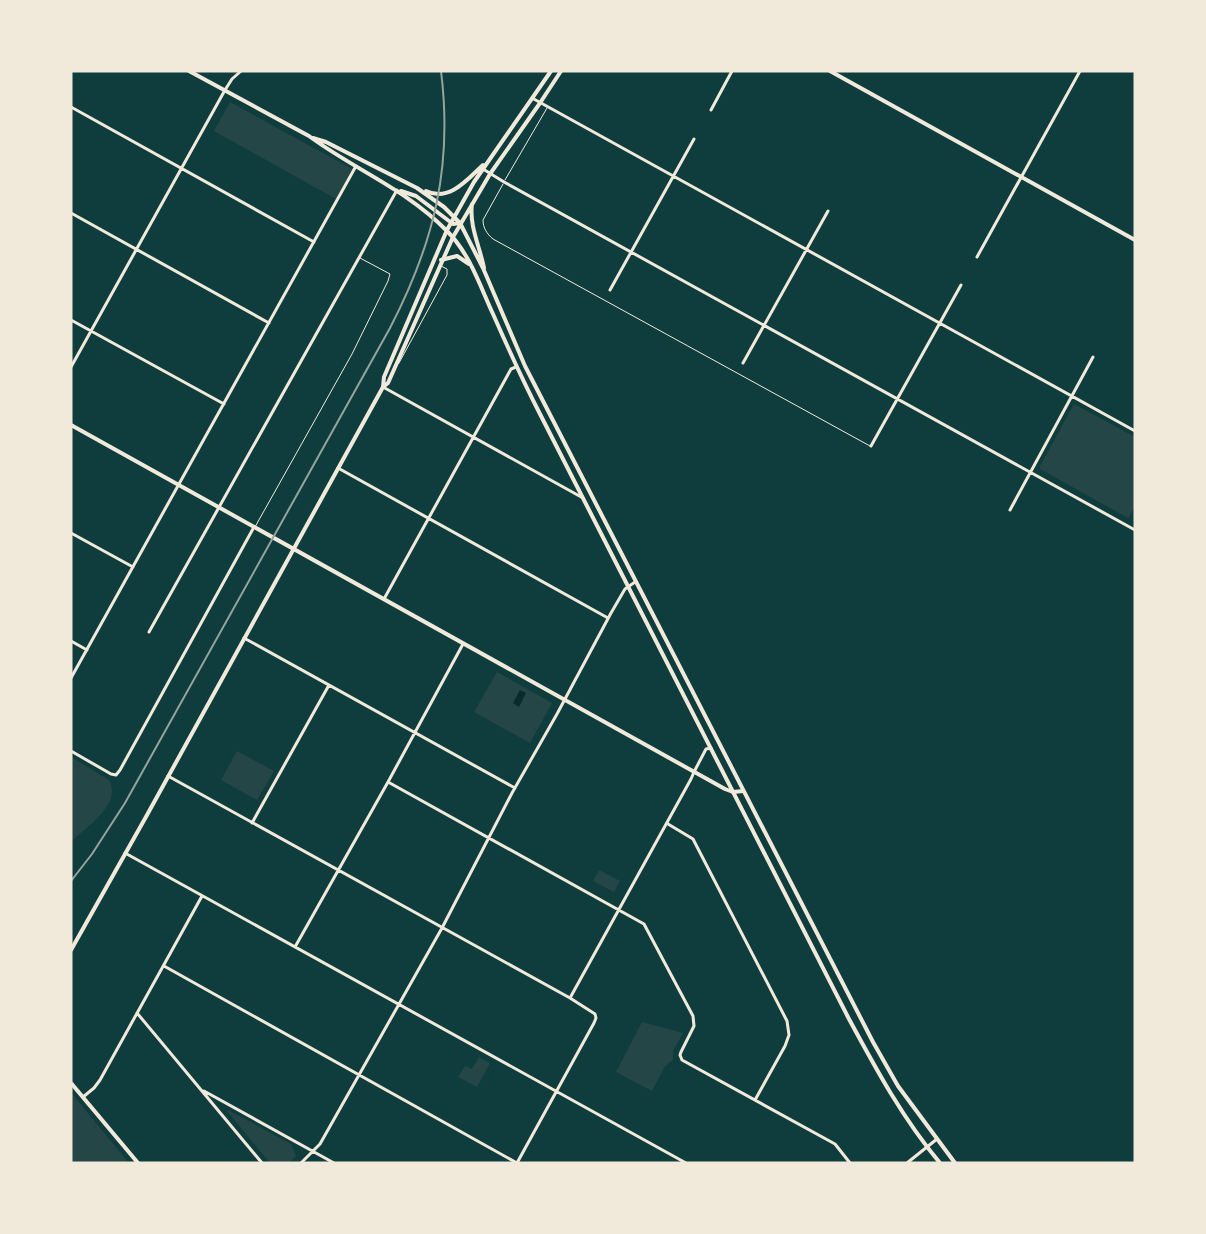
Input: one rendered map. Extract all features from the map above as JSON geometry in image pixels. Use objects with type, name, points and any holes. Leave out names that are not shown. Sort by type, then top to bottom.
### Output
[{"type":"main road","points":[[189,71],[309,136],[326,142],[434,194],[446,194],[464,182],[490,158]]},
{"type":"main road","points":[[383,387],[384,377],[446,230],[490,158],[551,71]]},
{"type":"main road","points":[[71,950],[383,387],[388,383],[441,260],[460,223],[490,174],[561,71]]},
{"type":"main road","points":[[830,71],[1135,240]]},
{"type":"main road","points":[[309,136],[323,147],[357,165],[397,190],[453,237],[472,268],[516,367],[866,1051],[883,1082],[927,1148],[940,1163]]},
{"type":"main road","points":[[406,182],[438,202],[460,223],[486,277],[524,366],[873,1042],[898,1086],[955,1163]]},
{"type":"main road","points":[[397,190],[416,196],[451,222],[455,224],[460,223]]},
{"type":"main road","points":[[472,202],[472,223],[486,277]]},
{"type":"main road","points":[[441,260],[457,256],[472,268]]},
{"type":"main road","points":[[71,425],[694,772],[733,792],[743,791]]},
{"type":"main road","points":[[71,1082],[138,1163]]},
{"type":"street","points":[[71,367],[224,90],[241,71]]},
{"type":"street","points":[[711,110],[732,71]]},
{"type":"street","points":[[977,257],[1080,71]]},
{"type":"street","points":[[532,98],[1135,431]]},
{"type":"street","points":[[71,108],[314,242]]},
{"type":"street","points":[[610,290],[694,139]]},
{"type":"street","points":[[71,678],[357,165]]},
{"type":"street","points":[[483,169],[1135,530]]},
{"type":"street","points":[[149,632],[397,190]]},
{"type":"street","points":[[743,364],[828,211]]},
{"type":"street","points":[[71,213],[269,323]]},
{"type":"street","points":[[871,446],[961,285]]},
{"type":"street","points":[[71,320],[224,404]]},
{"type":"street","points":[[1010,510],[1093,357]]},
{"type":"street","points":[[384,599],[511,369],[516,367]]},
{"type":"street","points":[[383,387],[583,498]]},
{"type":"street","points":[[338,468],[608,618]]},
{"type":"street","points":[[71,751],[116,775],[254,527]]},
{"type":"street","points":[[71,533],[133,567]]},
{"type":"street","points":[[301,1163],[320,1144],[442,928],[488,838],[608,618],[628,586],[635,582]]},
{"type":"street","points":[[244,638],[515,788]]},
{"type":"street","points":[[71,641],[87,650]]},
{"type":"street","points":[[295,947],[463,644]]},
{"type":"street","points":[[252,823],[329,685]]},
{"type":"street","points":[[570,998],[668,824],[706,750],[711,748]]},
{"type":"street","points":[[164,966],[517,1163],[596,1018],[592,1011],[570,998],[168,776]]},
{"type":"street","points":[[388,782],[644,924],[693,1016],[694,1026],[681,1052],[682,1060],[835,1144],[850,1163]]},
{"type":"street","points":[[668,824],[693,839],[787,1021],[789,1034],[785,1046],[755,1100]]},
{"type":"street","points":[[125,853],[686,1163]]},
{"type":"street","points":[[83,1097],[100,1080],[202,896]]},
{"type":"street","points":[[137,1012],[262,1163]]},
{"type":"street","points":[[201,1089],[334,1163]]},
{"type":"street","points":[[907,1163],[937,1140]]},
{"type":"lane","points":[[547,107],[483,220],[487,233],[493,239],[871,446]]},
{"type":"lane","points":[[254,527],[352,354],[388,281],[390,274],[360,258]]},
{"type":"lane","points":[[388,383],[447,275],[447,269],[439,265]]},
{"type":"shaded area","points":[[230,102],[352,169],[336,199],[214,131]]},
{"type":"shaded area","points":[[1074,404],[1135,437],[1135,507],[1128,518],[1040,469]]},
{"type":"shaded area","points":[[497,672],[552,703],[530,743],[474,712]]},
{"type":"shaded area","points":[[520,690],[526,693],[519,707],[513,703]]},
{"type":"shaded area","points":[[237,751],[274,771],[257,800],[221,780]]},
{"type":"shaded area","points":[[71,757],[109,780],[112,789],[111,798],[107,806],[93,823],[71,842]]},
{"type":"shaded area","points":[[599,870],[620,881],[614,892],[593,881]]},
{"type":"shaded area","points":[[642,1022],[683,1033],[673,1051],[673,1060],[665,1066],[652,1091],[616,1072]]},
{"type":"shaded area","points":[[479,1057],[490,1063],[477,1087],[458,1077],[465,1066],[472,1069]]},
{"type":"shaded area","points":[[71,1092],[77,1100],[129,1163],[71,1163]]},
{"type":"shaded area","points":[[228,1110],[291,1144],[296,1156],[289,1163],[270,1163]]},
{"type":"railway","points":[[71,881],[92,854],[125,803],[390,328],[405,296],[429,235],[442,172],[444,106],[441,71]]}]
